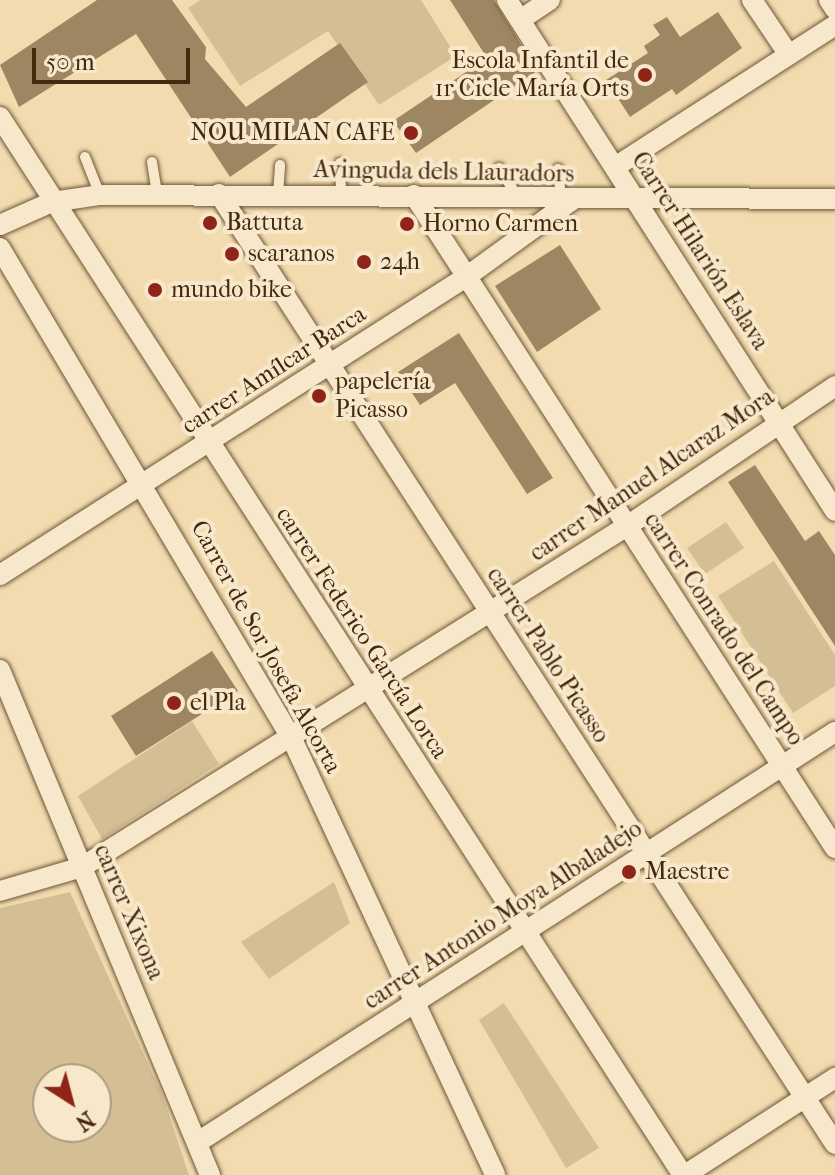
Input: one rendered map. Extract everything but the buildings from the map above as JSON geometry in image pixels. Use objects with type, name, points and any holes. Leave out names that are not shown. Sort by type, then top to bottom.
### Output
[{"type":"street","name":"Carrer Hilarión Eslava","points":[[507,0],[835,511]]},
{"type":"street","points":[[520,20],[550,0]]},
{"type":"street","points":[[752,0],[789,55]]},
{"type":"street","points":[[829,0],[835,9]]},
{"type":"street","points":[[615,167],[835,25]]},
{"type":"street","name":"carrer Federico García Lorca","points":[[0,117],[52,202],[684,1175]]},
{"type":"street","name":"Avinguda dels Llauradors","points":[[0,225],[52,202],[100,195],[157,193],[414,195],[566,201],[635,197],[835,199]]},
{"type":"street","name":"carrer Pablo Picasso","points":[[219,194],[835,1144]]},
{"type":"street","name":"carrer Conrado del Campo","points":[[414,195],[835,848]]},
{"type":"street","name":"carrer Amílcar Barca","points":[[0,575],[466,277],[566,201]]},
{"type":"street","name":"Carrer de Sor Josefa Alcorta","points":[[0,248],[144,484],[292,739],[495,1175]]},
{"type":"street","name":"carrer Manuel Alcaraz Mora","points":[[0,891],[82,867],[292,739],[627,526],[835,386]]},
{"type":"street","name":"carrer Xixona","points":[[0,670],[210,1175]]},
{"type":"street","name":"carrer Antonio Moya Albaladejo","points":[[198,1142],[835,732]]},
{"type":"street","points":[[684,1175],[835,1078]]},
{"type":"lane","points":[[85,157],[100,195]]},
{"type":"lane","points":[[152,162],[157,193]]},
{"type":"lane","points":[[340,163],[341,196]]},
{"type":"lane","points":[[278,195],[280,165]]},
{"type":"lane","points":[[499,168],[520,199]]},
{"type":"lane","points":[[558,169],[566,201]]},
{"type":"shaded area","points":[[200,0],[421,0],[456,56],[379,105],[328,31],[240,86],[188,8]]},
{"type":"shaded area","points":[[726,522],[744,548],[705,574],[687,548]]},
{"type":"shaded area","points":[[774,561],[835,655],[835,686],[793,713],[718,596]]},
{"type":"shaded area","points":[[192,721],[219,764],[102,839],[78,796]]},
{"type":"shaded area","points":[[334,882],[350,923],[269,979],[241,942]]},
{"type":"shaded area","points":[[70,892],[163,1097],[189,1175],[0,1175],[0,908]]},
{"type":"shaded area","points":[[504,1003],[599,1148],[566,1168],[479,1020]]},
{"type":"place","name":"Escola Infantil de 1r Cicle María Orts","points":[[645,75]]},
{"type":"place","name":"NOU MILAN CAFE","points":[[411,133]]},
{"type":"place","name":"Battuta","points":[[210,223]]},
{"type":"place","name":"Horno Carmen","points":[[407,224]]},
{"type":"place","name":"scaranos","points":[[232,254]]},
{"type":"place","name":"24h","points":[[364,262]]},
{"type":"place","name":"mundo bike","points":[[155,290]]},
{"type":"place","name":"papelería Picasso","points":[[319,396]]},
{"type":"place","name":"el Pla","points":[[174,703]]},
{"type":"place","name":"Maestre","points":[[629,872]]}]
